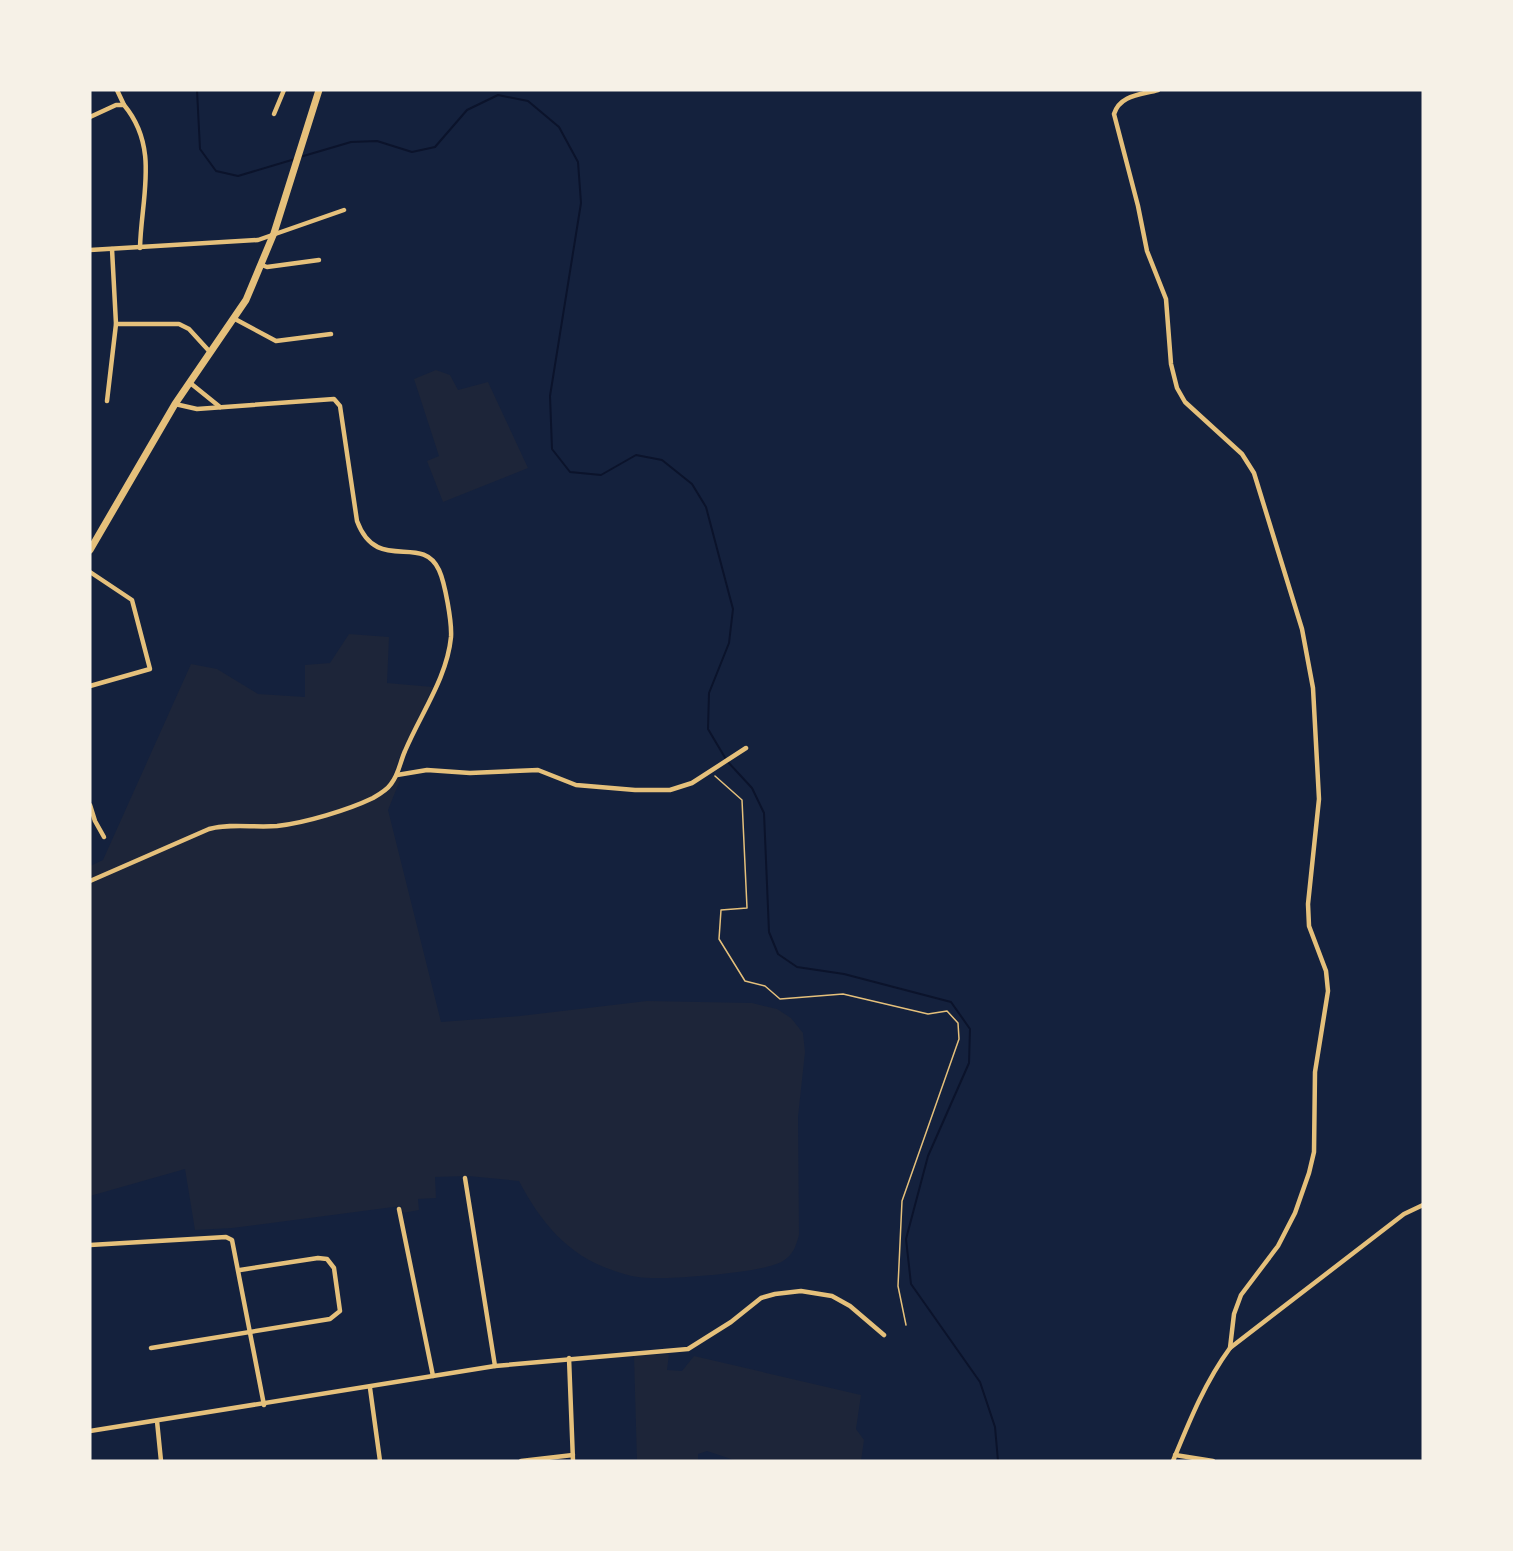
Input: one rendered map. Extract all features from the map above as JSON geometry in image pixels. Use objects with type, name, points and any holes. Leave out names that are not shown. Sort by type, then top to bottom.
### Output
[{"type":"main road","points":[[90,550],[175,404],[235,319],[262,265],[319,90]]},
{"type":"street","points":[[117,90],[129,111],[147,156],[140,248]]},
{"type":"street","points":[[274,114],[284,90]]},
{"type":"street","points":[[1158,90],[1125,99],[1117,105],[1114,114],[1147,251],[1166,299],[1171,364],[1177,388],[1185,402],[1242,454],[1254,473],[1303,635],[1312,687],[1318,768],[1318,799],[1308,904],[1310,926],[1326,971],[1328,991],[1315,1072],[1314,1152],[1294,1213],[1278,1246],[1241,1295],[1234,1314],[1230,1348]]},
{"type":"street","points":[[90,117],[116,105],[124,105]]},
{"type":"street","points":[[90,250],[258,240],[344,210]]},
{"type":"street","points":[[106,401],[116,324],[112,249]]},
{"type":"street","points":[[262,265],[267,267],[319,260]]},
{"type":"street","points":[[235,319],[276,341],[332,334]]},
{"type":"street","points":[[116,324],[167,322],[179,324],[189,329],[210,352]]},
{"type":"street","points":[[189,382],[220,407]]},
{"type":"street","points":[[90,881],[209,829],[224,825],[279,826],[362,802],[383,792],[397,775],[405,752],[439,682],[451,636],[439,570],[422,553],[381,550],[362,536],[357,521],[340,406],[334,399],[198,409],[175,404]]},
{"type":"street","points":[[90,572],[132,600],[150,669],[90,686]]},
{"type":"street","points":[[397,775],[427,770],[470,773],[538,770],[576,785],[670,790],[692,783],[746,748]]},
{"type":"street","points":[[90,805],[95,822],[104,837]]},
{"type":"street","points":[[465,1178],[495,1366]]},
{"type":"street","points":[[1173,1461],[1194,1410],[1219,1363],[1230,1348],[1404,1214],[1423,1205]]},
{"type":"street","points":[[399,1209],[433,1376]]},
{"type":"street","points":[[90,1245],[227,1237],[235,1244],[264,1405]]},
{"type":"street","points":[[151,1347],[334,1317],[341,1309],[335,1270],[330,1260],[321,1258],[240,1270]]},
{"type":"street","points":[[90,1431],[370,1388],[495,1366],[687,1349],[731,1322],[761,1298],[801,1291],[831,1296],[850,1306],[884,1335]]},
{"type":"street","points":[[521,1461],[573,1458],[569,1358]]},
{"type":"street","points":[[370,1388],[380,1461]]},
{"type":"street","points":[[157,1421],[161,1461]]},
{"type":"street","points":[[1175,1455],[1213,1461]]},
{"type":"path","points":[[710,772],[742,800],[747,908],[721,910],[719,939],[745,981],[765,986],[780,999],[843,994],[928,1014],[947,1011],[958,1023],[959,1039],[902,1201],[898,1286],[906,1325]]},
{"type":"shaded area","points":[[436,370],[450,375],[458,390],[488,382],[528,468],[443,502],[427,461],[439,456],[414,379]]},
{"type":"shaded area","points":[[349,634],[389,637],[387,683],[433,687],[393,775],[400,780],[388,810],[441,1022],[520,1016],[647,1001],[752,1003],[777,1009],[791,1018],[803,1033],[805,1052],[798,1117],[799,1235],[794,1250],[786,1259],[756,1269],[712,1275],[650,1278],[628,1275],[596,1264],[568,1246],[536,1210],[519,1181],[468,1176],[435,1177],[436,1198],[418,1199],[419,1210],[403,1213],[401,1206],[232,1228],[195,1230],[185,1169],[90,1196],[90,866],[103,860],[191,664],[217,669],[258,694],[305,697],[305,665],[330,663]]},
{"type":"shaded area","points":[[669,1354],[667,1370],[682,1371],[694,1356],[861,1395],[856,1429],[864,1440],[861,1461],[737,1461],[707,1451],[698,1454],[698,1461],[637,1461],[634,1356]]},
{"type":"waterway","points":[[197,90],[200,149],[216,171],[238,176],[295,159]]},
{"type":"waterway","points":[[300,157],[351,142],[377,141],[412,152],[435,147],[467,110],[498,95],[528,101],[559,127],[578,162],[581,203],[550,396],[552,449],[570,472],[601,475],[636,455],[662,460],[692,484],[706,507],[733,609],[729,643],[709,693],[708,729],[727,761],[752,788],[764,813],[769,932],[778,954],[797,967],[844,974],[951,1002],[970,1029],[969,1063],[928,1156],[906,1239],[911,1284],[980,1382],[995,1427],[998,1461]]}]
